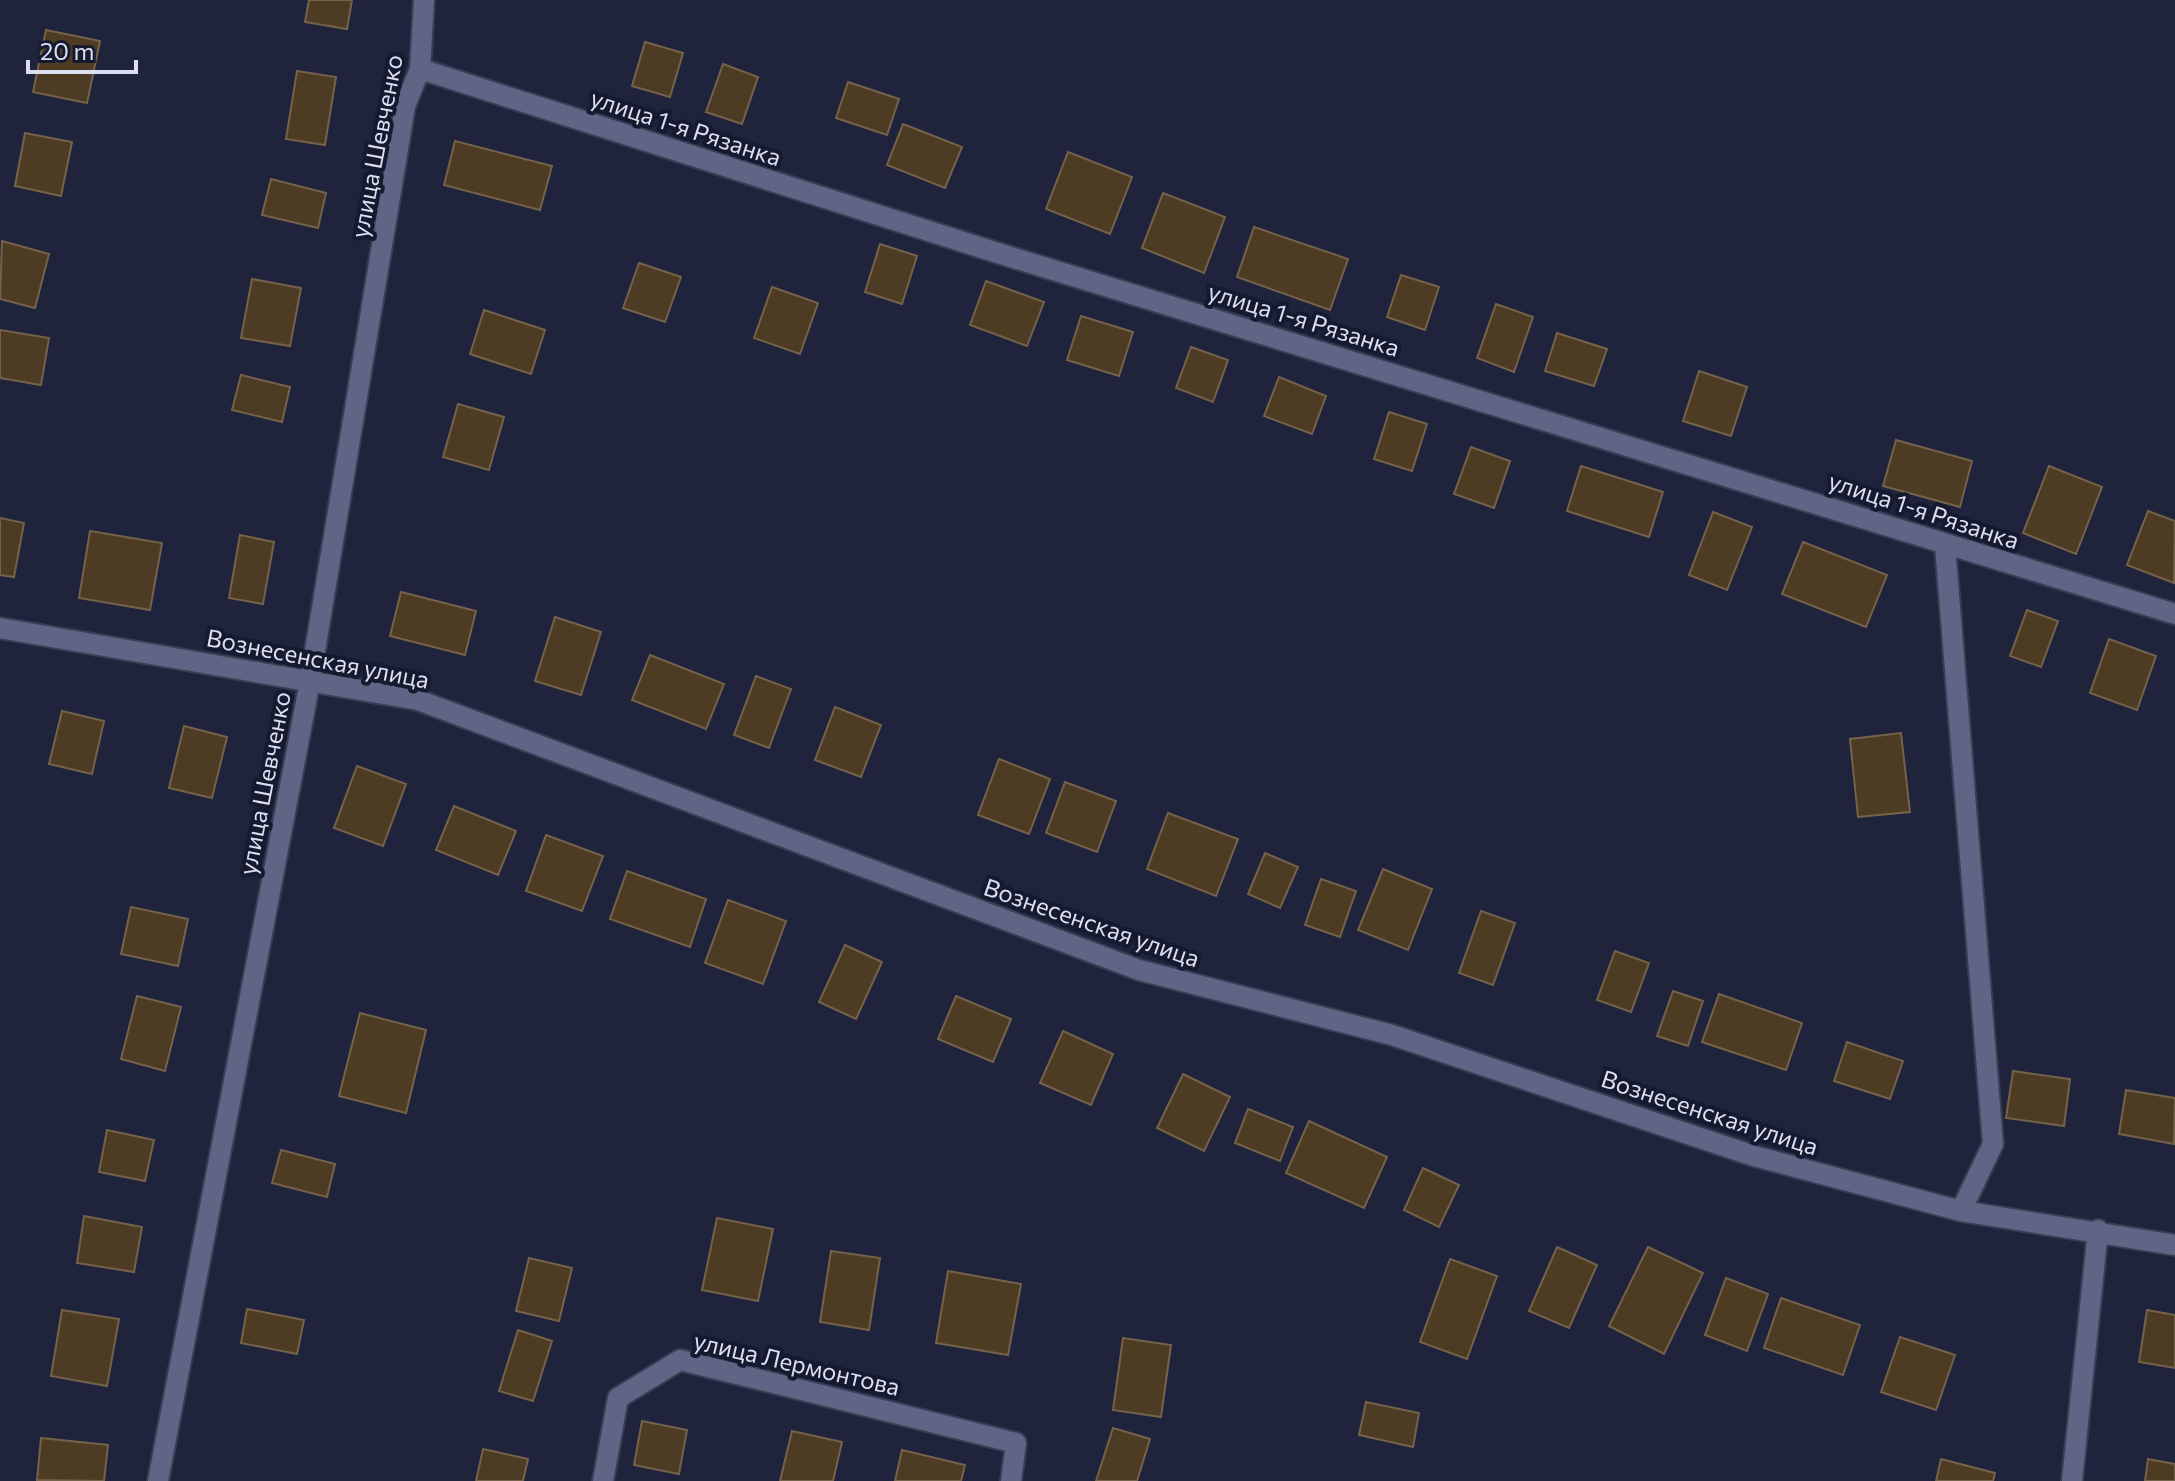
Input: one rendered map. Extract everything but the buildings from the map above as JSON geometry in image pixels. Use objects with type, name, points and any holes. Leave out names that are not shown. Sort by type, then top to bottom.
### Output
[{"type":"street","name":"улица Шевченко","points":[[158,1481],[310,681],[405,106],[420,69],[424,0]]},
{"type":"street","name":"улица 1-я Рязанка","points":[[420,69],[1001,254],[2175,614]]},
{"type":"street","points":[[1945,545],[1993,1144],[1961,1211]]},
{"type":"street","name":"Вознесенская улица","points":[[0,628],[418,700],[1139,970],[1392,1035],[1754,1156],[1961,1211],[2098,1230],[2175,1245]]},
{"type":"street","points":[[2072,1481],[2098,1230]]},
{"type":"street","name":"улица Лермонтова","points":[[603,1481],[618,1398],[680,1360],[1016,1443],[1011,1481]]}]
